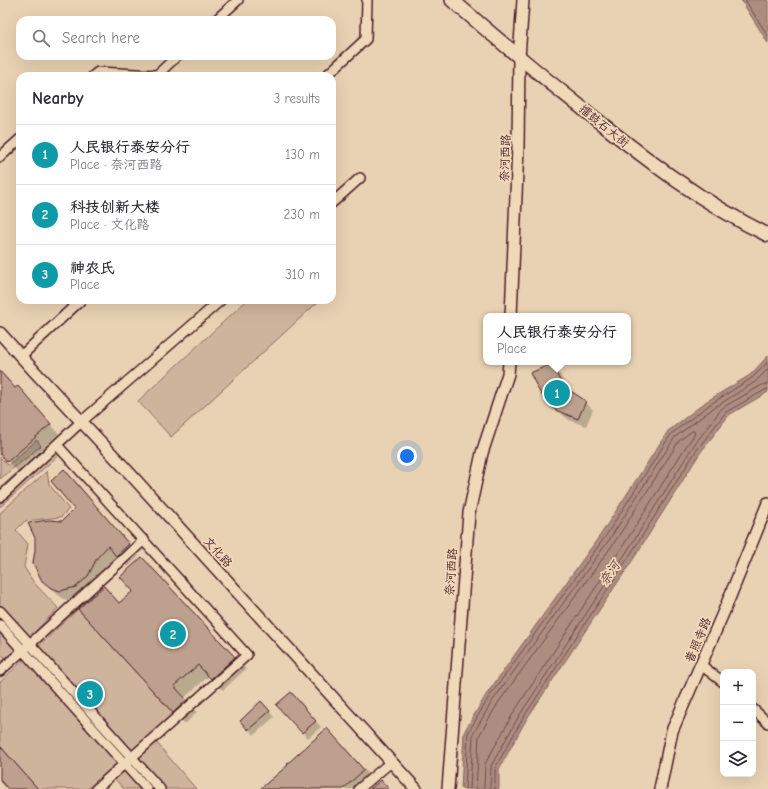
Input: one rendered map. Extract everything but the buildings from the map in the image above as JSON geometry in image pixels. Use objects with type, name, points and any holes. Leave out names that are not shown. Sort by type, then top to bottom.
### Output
[{"type":"main road","name":"擂鼓石大街","points":[[452,0],[519,58],[641,156],[749,226],[768,235]]},
{"type":"street","points":[[220,16],[238,0]]},
{"type":"street","points":[[330,72],[366,39],[367,0]]},
{"type":"street","name":"奈河西路","points":[[511,313],[518,147],[519,58],[523,0]]},
{"type":"street","points":[[160,72],[174,60]]},
{"type":"street","points":[[0,157],[16,143]]},
{"type":"street","points":[[336,199],[360,178]]},
{"type":"street","points":[[21,356],[77,304]]},
{"type":"street","points":[[1,495],[81,422],[216,304]]},
{"type":"street","name":"文化路","points":[[0,333],[416,789]]},
{"type":"street","name":"奈河西路","points":[[448,789],[469,513],[482,452],[508,374],[509,365]]},
{"type":"street","points":[[57,445],[247,654],[96,789]]},
{"type":"street","name":"普照寺路","points":[[660,789],[672,731],[701,666],[768,503]]},
{"type":"street","points":[[0,671],[144,540]]},
{"type":"street","points":[[0,611],[132,756],[160,789]]},
{"type":"street","points":[[0,625],[147,789]]},
{"type":"street","points":[[701,666],[720,680]]},
{"type":"street","points":[[756,712],[768,722]]},
{"type":"street","points":[[359,789],[391,762]]},
{"type":"shaded area","points":[[243,304],[316,304],[171,437],[138,401]]},
{"type":"shaded area","points":[[37,440],[41,446],[0,479],[0,457],[8,465]]},
{"type":"shaded area","points":[[49,444],[59,455],[0,507],[0,488]]},
{"type":"shaded area","points":[[47,471],[49,484],[69,509],[61,517],[25,521],[16,530],[28,544],[24,567],[34,583],[58,608],[30,637],[0,605],[0,513]]},
{"type":"shaded area","points":[[78,609],[173,713],[150,735],[196,789],[124,789],[108,772],[87,789],[38,789],[0,746],[0,682]]},
{"type":"shaded area","points":[[0,631],[17,650],[5,658],[0,653]]},
{"type":"water","points":[[741,0],[768,0],[768,43]]},
{"type":"water","name":"奈河","points":[[768,356],[768,392],[729,415],[700,453],[634,558],[526,720],[499,769],[499,789],[461,789],[464,732],[486,695],[601,534],[668,431],[707,401],[750,375]]},
{"type":"place","name":"人民银行泰安分行","points":[[557,393]]},
{"type":"place","name":"科技创新大楼","points":[[173,634]]},
{"type":"place","name":"神农氏","points":[[90,694]]}]
